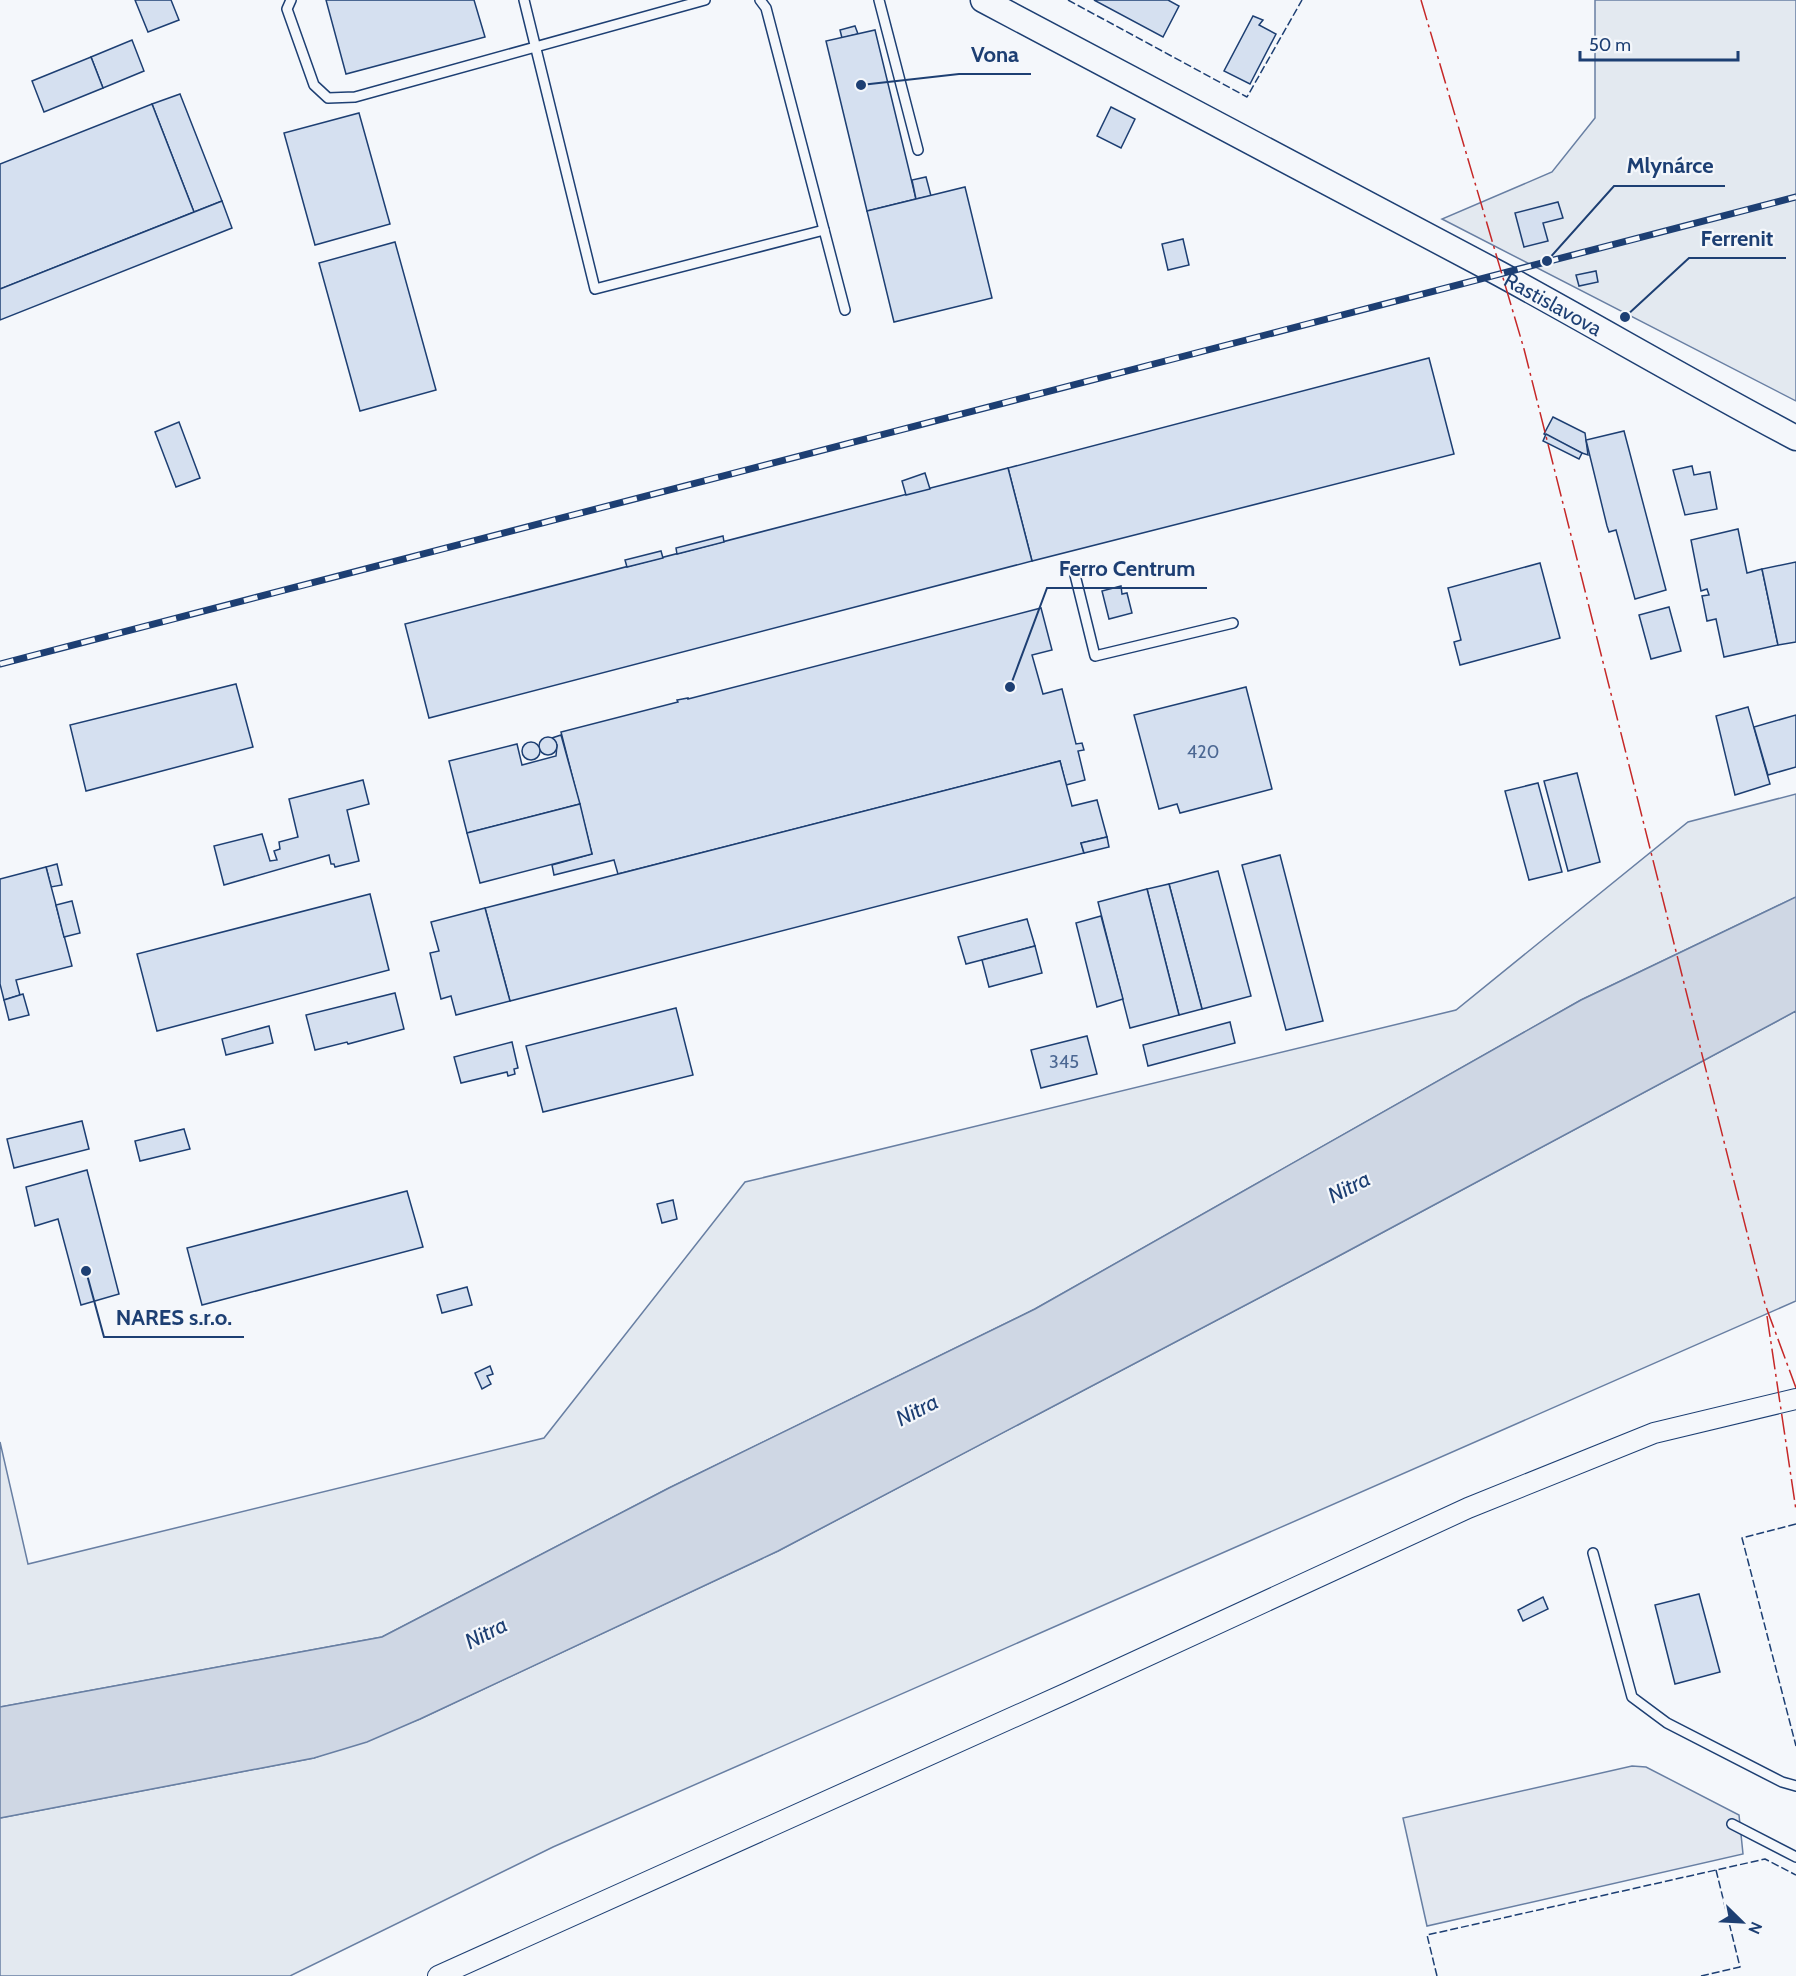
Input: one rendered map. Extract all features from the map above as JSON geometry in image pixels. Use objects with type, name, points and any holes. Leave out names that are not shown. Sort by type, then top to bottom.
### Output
[{"type":"street","name":"Rastislavova","points":[[983,0],[1579,317],[1706,390],[1796,438]]},
{"type":"street","points":[[438,1976],[1067,1694],[1468,1508],[1654,1433],[1796,1399]]},
{"type":"lane","points":[[291,0],[287,9],[314,85],[328,98],[355,97],[705,0]]},
{"type":"lane","points":[[524,0],[596,289],[824,231]]},
{"type":"lane","points":[[760,0],[766,8],[844,310]]},
{"type":"lane","points":[[879,0],[918,150]]},
{"type":"lane","points":[[1075,575],[1095,657],[1233,623]]},
{"type":"lane","points":[[1593,1553],[1632,1697],[1667,1723],[1782,1782],[1796,1786]]},
{"type":"lane","points":[[1732,1824],[1796,1857]]},
{"type":"shaded area","points":[[1595,0],[1796,0],[1796,401],[1442,219],[1552,172],[1595,118]]},
{"type":"shaded area","points":[[1796,794],[1796,897],[1581,1000],[1035,1309],[669,1488],[382,1637],[0,1707],[0,1442],[28,1564],[544,1438],[745,1182],[1456,1010],[1688,822]]},
{"type":"shaded area","points":[[1796,1011],[1796,1301],[553,1847],[290,1976],[0,1976],[0,1818],[314,1758],[420,1719],[778,1551],[1333,1259]]},
{"type":"shaded area","points":[[1632,1766],[1646,1767],[1739,1815],[1743,1854],[1427,1926],[1403,1818]]},
{"type":"water","name":"Nitra","points":[[1796,897],[1796,1011],[1333,1259],[778,1551],[367,1742],[314,1758],[0,1818],[0,1707],[382,1637],[669,1488],[1035,1309],[1581,1000]]},
{"type":"building","points":[[135,0],[171,0],[179,20],[148,32]]},
{"type":"building","points":[[326,0],[474,0],[485,37],[346,74]]},
{"type":"building","points":[[1094,0],[1168,0],[1179,6],[1163,37]]},
{"type":"building","points":[[1253,16],[1263,20],[1259,25],[1276,34],[1250,84],[1224,71]]},
{"type":"building","points":[[855,26],[858,34],[842,38],[840,30]]},
{"type":"building","points":[[875,30],[916,199],[867,211],[826,41]]},
{"type":"building","points":[[132,40],[144,71],[103,88],[91,57]]},
{"type":"building","points":[[91,57],[103,88],[44,112],[32,81]]},
{"type":"building","points":[[180,94],[222,201],[194,212],[152,104]]},
{"type":"building","points":[[152,104],[194,212],[0,289],[0,164]]},
{"type":"building","points":[[1111,107],[1135,119],[1121,148],[1097,136]]},
{"type":"building","points":[[359,113],[390,224],[315,245],[284,133]]},
{"type":"building","points":[[926,177],[931,196],[916,199],[912,180]]},
{"type":"building","points":[[965,187],[992,298],[894,322],[867,211]]},
{"type":"building","points":[[222,201],[232,228],[0,320],[0,289]]},
{"type":"building","points":[[1558,202],[1563,218],[1543,223],[1548,241],[1524,247],[1515,213]]},
{"type":"building","points":[[1183,239],[1189,265],[1168,270],[1162,244]]},
{"type":"building","points":[[395,242],[436,390],[360,411],[319,263]]},
{"type":"building","points":[[1596,271],[1598,282],[1579,286],[1576,275]]},
{"type":"building","points":[[1429,358],[1454,454],[1032,561],[1008,468]]},
{"type":"building","points":[[1553,417],[1585,433],[1588,455],[1544,434]]},
{"type":"building","points":[[179,422],[200,478],[176,487],[155,432]]},
{"type":"building","points":[[1624,431],[1666,590],[1635,599],[1616,530],[1609,532],[1607,526],[1586,440]]},
{"type":"building","points":[[1546,434],[1582,453],[1579,459],[1543,441]]},
{"type":"building","points":[[1692,466],[1694,475],[1710,472],[1717,509],[1685,515],[1673,470]]},
{"type":"building","points":[[1008,468],[1032,561],[429,718],[405,624]]},
{"type":"building","points":[[925,473],[930,489],[906,495],[902,481]]},
{"type":"building","points":[[1738,529],[1747,573],[1762,569],[1778,645],[1724,657],[1716,619],[1707,621],[1702,596],[1709,595],[1707,589],[1701,591],[1691,540]]},
{"type":"building","points":[[723,536],[724,542],[677,554],[676,548]]},
{"type":"building","points":[[661,551],[663,558],[627,567],[625,560]]},
{"type":"building","points":[[1796,562],[1796,642],[1778,645],[1762,569]]},
{"type":"building","points":[[1540,563],[1560,638],[1460,665],[1454,642],[1461,640],[1448,588]]},
{"type":"building","points":[[1121,586],[1122,594],[1127,593],[1132,613],[1109,619],[1102,591]]},
{"type":"building","points":[[1669,607],[1681,651],[1651,659],[1639,615]]},
{"type":"building","points":[[1041,608],[1052,650],[1032,655],[1043,694],[1062,689],[1076,744],[1082,743],[1084,750],[1078,751],[1085,780],[1066,785],[1060,761],[618,874],[614,860],[554,875],[552,865],[592,854],[561,732],[678,702],[677,700]]},
{"type":"building","points":[[236,684],[253,747],[86,791],[70,725]]},
{"type":"building","points":[[1246,687],[1272,789],[1180,813],[1177,804],[1159,809],[1134,715]]},
{"type":"building","points":[[1748,707],[1770,784],[1735,795],[1716,716]]},
{"type":"building","points":[[1796,715],[1796,767],[1768,775],[1754,727]]},
{"type":"building","points":[[561,735],[580,804],[467,833],[449,761],[517,744],[522,765],[556,756],[557,745],[552,738]]},
{"type":"building","points":[[548,737],[554,740],[557,746],[554,752],[548,755],[542,752],[539,746],[542,740]]},
{"type":"building","points":[[531,742],[537,745],[540,751],[537,757],[531,760],[525,757],[522,751],[525,745]]},
{"type":"building","points":[[1060,761],[1072,806],[1097,800],[1107,837],[1081,843],[1084,853],[510,1001],[485,908]]},
{"type":"building","points":[[1577,773],[1600,862],[1568,871],[1544,781]]},
{"type":"building","points":[[363,780],[369,804],[347,810],[359,861],[335,867],[331,864],[329,855],[224,885],[214,846],[262,834],[270,861],[277,860],[274,851],[280,849],[279,842],[298,837],[289,799]]},
{"type":"building","points":[[1538,783],[1562,872],[1529,880],[1505,791]]},
{"type":"building","points":[[580,804],[592,854],[480,883],[467,833]]},
{"type":"building","points":[[1107,837],[1109,847],[1084,853],[1081,843]]},
{"type":"building","points":[[1280,855],[1323,1021],[1286,1030],[1242,865]]},
{"type":"building","points":[[57,864],[62,885],[51,887],[46,867]]},
{"type":"building","points":[[46,867],[72,966],[16,980],[20,995],[4,1000],[0,984],[0,879]]},
{"type":"building","points":[[1218,871],[1251,996],[1202,1009],[1169,884]]},
{"type":"building","points":[[1169,884],[1202,1009],[1179,1015],[1147,889]]},
{"type":"building","points":[[1147,889],[1179,1015],[1130,1028],[1098,902]]},
{"type":"building","points":[[370,894],[389,970],[157,1031],[137,954]]},
{"type":"building","points":[[72,901],[80,933],[64,937],[56,905]]},
{"type":"building","points":[[485,908],[510,1001],[456,1015],[451,996],[441,999],[430,953],[439,951],[431,922]]},
{"type":"building","points":[[1101,916],[1123,999],[1097,1007],[1076,923]]},
{"type":"building","points":[[1027,919],[1035,946],[966,964],[958,937]]},
{"type":"building","points":[[1035,946],[1042,973],[989,987],[982,960]]},
{"type":"building","points":[[395,993],[404,1029],[315,1050],[306,1015]]},
{"type":"building","points":[[23,994],[29,1015],[9,1020],[4,1000]]},
{"type":"building","points":[[676,1008],[693,1075],[543,1112],[526,1046]]},
{"type":"building","points":[[1230,1022],[1235,1043],[1148,1066],[1143,1045]]},
{"type":"building","points":[[269,1026],[273,1043],[226,1055],[222,1039]]},
{"type":"building","points":[[1087,1036],[1097,1074],[1041,1088],[1031,1050]]},
{"type":"building","points":[[512,1042],[518,1068],[514,1069],[515,1074],[508,1076],[507,1072],[461,1083],[454,1057]]},
{"type":"building","points":[[82,1121],[89,1149],[14,1168],[7,1139]]},
{"type":"building","points":[[184,1129],[190,1149],[140,1161],[135,1141]]},
{"type":"building","points":[[87,1170],[119,1294],[81,1305],[58,1219],[35,1226],[26,1187]]},
{"type":"building","points":[[407,1191],[423,1247],[202,1305],[187,1248]]},
{"type":"building","points":[[673,1200],[677,1219],[662,1223],[657,1204]]},
{"type":"building","points":[[467,1287],[472,1305],[442,1313],[437,1295]]},
{"type":"building","points":[[490,1366],[493,1374],[487,1376],[491,1384],[482,1389],[475,1373]]},
{"type":"building","points":[[1699,1594],[1720,1672],[1675,1684],[1655,1605]]},
{"type":"building","points":[[1543,1597],[1548,1609],[1523,1621],[1518,1610]]},
{"type":"railway","points":[[0,664],[1796,197]]},
{"type":"fence","points":[[1068,0],[1247,97],[1302,0]]},
{"type":"fence","points":[[1796,1524],[1742,1538],[1796,1746]]},
{"type":"fence","points":[[1437,1976],[1427,1935],[1765,1859],[1796,1875]]},
{"type":"fence","points":[[1701,1976],[1740,1967],[1716,1870]]},
{"type":"power","points":[[1421,0],[1524,349],[1765,1304],[1796,1388]]},
{"type":"power","points":[[1767,1316],[1796,1510]]},
{"type":"place","name":"Vona","points":[[861,85]]},
{"type":"place","name":"Mlynárce","points":[[1547,261]]},
{"type":"place","name":"Ferrenit","points":[[1625,317]]},
{"type":"place","name":"Ferro Centrum","points":[[1010,687]]},
{"type":"place","name":"NARES s.r.o.","points":[[86,1271]]}]
